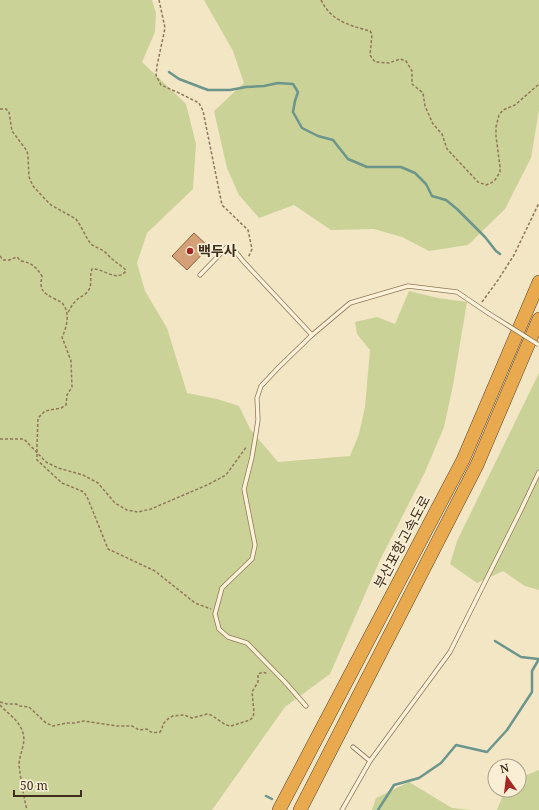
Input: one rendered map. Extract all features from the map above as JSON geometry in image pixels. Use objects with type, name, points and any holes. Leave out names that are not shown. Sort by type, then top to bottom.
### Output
[{"type":"highway","name":"부산포항고속도로","points":[[280,810],[463,460],[539,282]]},
{"type":"highway","points":[[300,810],[477,465],[539,319]]},
{"type":"lane","points":[[200,275],[227,247],[235,251],[245,264],[312,335]]},
{"type":"lane","points":[[306,706],[285,682],[247,644],[228,637],[219,629],[215,614],[222,588],[252,559],[255,545],[244,489],[256,433],[258,420],[257,398],[261,386],[279,366],[312,335],[350,303],[408,286],[457,292],[539,345]]},
{"type":"lane","points":[[342,810],[370,761],[450,652],[539,472]]},
{"type":"lane","points":[[353,747],[370,761]]},
{"type":"path","points":[[159,0],[165,28],[156,75],[161,85],[179,92],[198,103],[203,111],[222,205],[248,230],[252,249],[245,264]]},
{"type":"path","points":[[321,0],[326,9],[332,15],[349,26],[370,31],[372,34],[370,55],[375,62],[389,63],[400,59],[406,60],[412,71],[412,84],[423,93],[425,106],[433,124],[442,134],[447,149],[478,182],[486,185],[491,183],[500,172],[496,136],[496,127],[499,115],[503,110],[515,105],[539,84]]},
{"type":"path","points":[[0,109],[6,109],[9,112],[12,131],[27,151],[29,177],[33,186],[51,205],[70,214],[76,219],[92,245],[104,251],[126,271],[117,276],[92,269],[89,290],[70,307],[62,337],[71,361],[72,387],[68,395],[66,405],[61,408],[45,411],[38,418],[37,460],[62,483],[84,492],[108,549],[155,571],[195,602],[216,611]]},
{"type":"path","points":[[479,306],[514,255],[539,203]]},
{"type":"path","points":[[0,256],[3,260],[17,257],[21,261],[29,263],[36,268],[42,276],[40,282],[45,294],[62,303],[68,314]]},
{"type":"path","points":[[0,439],[24,439],[46,462],[58,468],[83,475],[98,483],[115,503],[127,510],[138,512],[151,509],[207,485],[226,475],[256,433]]},
{"type":"path","points":[[0,702],[29,707],[46,723],[53,726],[66,723],[84,722],[117,726],[132,726],[139,730],[147,729],[150,733],[155,733],[160,732],[163,724],[169,718],[174,716],[184,715],[192,718],[207,714],[226,725],[231,726],[250,720],[253,717],[252,692],[258,682],[258,674],[263,672],[269,674]]},
{"type":"path","points":[[0,705],[14,717],[22,728],[24,746],[19,764],[26,810]]},
{"type":"green space","points":[[0,0],[152,0],[156,13],[155,32],[142,62],[186,104],[196,144],[193,189],[147,233],[137,263],[145,291],[167,328],[187,393],[217,399],[239,406],[250,429],[278,462],[350,456],[359,434],[365,407],[370,350],[357,334],[355,322],[377,317],[395,324],[409,291],[438,298],[467,302],[453,385],[444,427],[425,472],[380,560],[330,674],[285,707],[212,810],[0,810]]},
{"type":"green space","points":[[204,0],[539,0],[539,110],[531,158],[505,209],[468,245],[429,251],[402,237],[374,229],[331,230],[294,205],[259,218],[239,195],[227,168],[214,111],[244,83],[233,51]]},
{"type":"green space","points":[[539,373],[539,590],[525,586],[503,571],[477,583],[450,564],[457,541]]},
{"type":"green space","points":[[539,770],[539,810],[497,810],[502,798],[527,798],[527,775]]},
{"type":"green space","points":[[409,782],[452,808],[471,810],[372,810],[376,798]]},
{"type":"building","name":"백두사","points":[[194,233],[209,247],[187,270],[172,256]]},
{"type":"waterway","points":[[169,72],[179,79],[208,90],[230,90],[278,83],[293,84],[298,92],[293,112],[302,128],[318,136],[333,140],[348,159],[367,167],[401,167],[415,173],[426,184],[432,196],[446,200],[457,209],[500,254]]},
{"type":"waterway","points":[[495,641],[521,657],[538,659]]},
{"type":"waterway","points":[[378,810],[394,785],[419,778],[441,763],[456,745],[487,752],[507,730],[532,692],[532,671],[539,659]]},
{"type":"waterway","points":[[266,796],[272,799]]},
{"type":"place","name":"백두사","points":[[190,251]]}]
